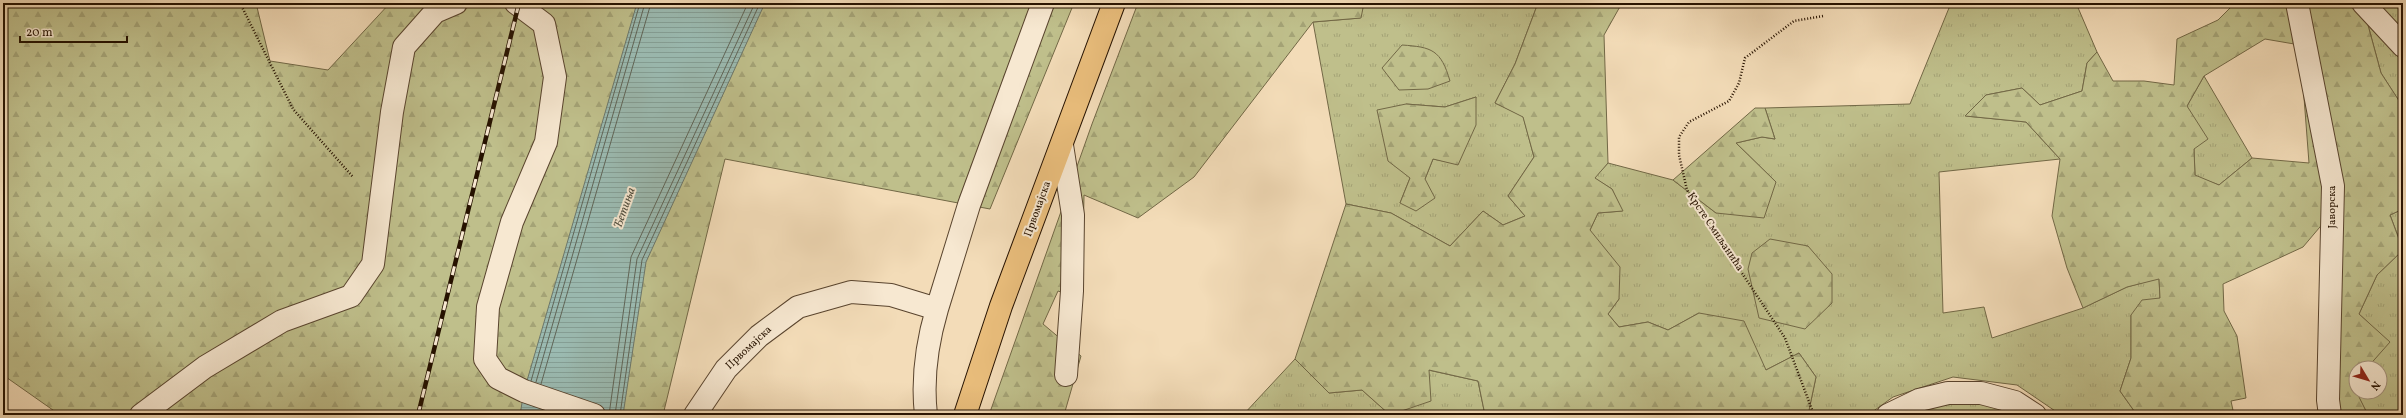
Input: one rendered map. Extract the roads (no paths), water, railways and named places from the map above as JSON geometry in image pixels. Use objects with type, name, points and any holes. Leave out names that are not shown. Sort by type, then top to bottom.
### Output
[{"type":"main road","name":"Првомајска","points":[[965,415],[1002,306],[1114,3]]},
{"type":"street","points":[[141,415],[205,367],[282,321],[351,296],[373,264],[392,112],[404,47],[435,12],[456,3]]},
{"type":"street","points":[[516,3],[544,24],[555,77],[546,142],[512,222],[488,307],[485,359],[498,378],[524,391],[590,413]]},
{"type":"street","points":[[926,415],[923,391],[932,325],[970,205],[1043,3]]},
{"type":"street","name":"Јаворска","points":[[2297,3],[2333,186],[2328,400],[2330,415]]},
{"type":"street","points":[[2363,3],[2403,46]]},
{"type":"street","points":[[1062,145],[1073,214],[1072,291],[1066,375]]},
{"type":"street","name":"Првомајска","points":[[695,415],[726,369],[759,336],[798,306],[851,292],[892,295],[937,309]]},
{"type":"street","points":[[1888,415],[1919,400],[1948,393],[1981,394],[2015,402],[2036,415]]},
{"type":"water","name":"Ђетиња","points":[[637,3],[765,3],[646,262],[623,415],[520,415],[524,391]]},
{"type":"railway","points":[[418,415],[519,3]]}]
